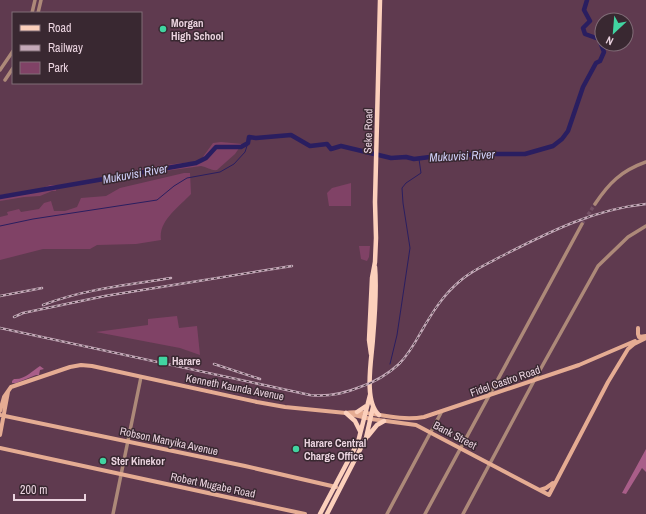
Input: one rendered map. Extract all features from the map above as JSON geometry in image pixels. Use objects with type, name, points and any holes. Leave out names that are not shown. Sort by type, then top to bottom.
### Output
[{"type":"main road","name":"Seke Road","points":[[370,393],[371,354],[369,340],[374,262],[380,0]]},
{"type":"main road","points":[[638,328],[639,337],[646,337]]},
{"type":"main road","name":"Fidel Castro Road","points":[[364,415],[379,415],[412,419],[424,417],[579,366],[646,337]]},
{"type":"main road","points":[[540,490],[551,485],[556,480],[608,382],[629,348],[646,337]]},
{"type":"main road","points":[[613,351],[620,352],[623,358]]},
{"type":"main road","name":"Kenneth Kaunda Avenue","points":[[8,392],[11,387],[16,385],[70,367],[81,365],[97,367],[285,407],[346,413]]},
{"type":"main road","points":[[0,411],[4,397],[8,392]]},
{"type":"main road","points":[[0,434],[2,415],[8,392]]},
{"type":"main road","points":[[370,393],[373,406],[379,415]]},
{"type":"main road","points":[[320,514],[354,451],[370,393]]},
{"type":"main road","points":[[357,412],[366,406]]},
{"type":"main road","points":[[327,514],[366,438],[373,406]]},
{"type":"main road","points":[[346,413],[357,412],[364,415]]},
{"type":"main road","points":[[346,413],[364,415]]},
{"type":"main road","points":[[346,413],[356,421],[360,433]]},
{"type":"main road","name":"Robson Manyika Avenue","points":[[2,415],[245,466],[340,488]]},
{"type":"main road","name":"Bank Street","points":[[372,416],[384,421],[416,425],[549,495],[556,480]]},
{"type":"main road","points":[[366,438],[377,425],[384,421]]},
{"type":"main road","name":"Robert Mugabe Road","points":[[0,448],[305,514]]},
{"type":"street","points":[[32,12],[35,0]]},
{"type":"street","points":[[38,12],[41,0]]},
{"type":"street","points":[[0,70],[12,52]]},
{"type":"street","points":[[5,80],[12,70]]},
{"type":"street","points":[[595,204],[603,192],[615,179],[631,168],[646,162]]},
{"type":"street","points":[[425,514],[582,224]]},
{"type":"street","points":[[463,514],[598,266],[628,237],[646,226]]},
{"type":"street","points":[[112,514],[142,377]]},
{"type":"street","points":[[387,514],[442,411]]},
{"type":"green space","points":[[221,142],[242,144],[235,154],[217,170],[201,166],[151,173],[130,178],[125,173],[148,167],[200,161],[213,143]]},
{"type":"green space","points":[[184,173],[190,173],[191,194],[175,209],[166,221],[161,233],[161,240],[136,244],[97,245],[90,249],[43,249],[0,260],[0,217],[8,215],[7,212],[19,209],[21,212],[39,209],[44,203],[51,201],[54,211],[65,211],[77,207],[81,198],[106,196],[120,188]]},
{"type":"green space","points":[[351,183],[351,206],[329,206],[327,193],[332,188]]},
{"type":"green space","points":[[50,185],[57,185],[56,191],[40,196],[0,201],[0,195],[40,189]]},
{"type":"green space","points":[[359,246],[370,246],[367,261],[361,259]]},
{"type":"green space","points":[[177,316],[179,328],[197,326],[200,355],[180,348],[96,332],[148,325],[148,319]]},
{"type":"shaded area","points":[[40,366],[44,369],[40,370],[39,375],[12,383],[14,379],[22,378]]},
{"type":"shaded area","points":[[646,449],[646,472],[642,468],[626,494],[622,493]]},
{"type":"waterway","name":"Mukuvisi River","points":[[0,197],[196,163],[206,158],[216,147],[241,147],[248,143],[249,137],[256,138],[291,135],[310,146],[327,144],[331,149],[341,146],[391,158],[406,157],[414,159],[430,157],[441,159],[463,154],[525,154],[553,146],[562,139],[568,131],[583,87],[596,63],[600,61],[604,52],[599,39],[585,34],[583,28],[590,21],[584,10],[587,0]]},
{"type":"waterway","points":[[0,226],[33,219],[157,200],[174,186],[187,178],[220,172],[234,164],[245,152],[248,143]]},
{"type":"waterway","points":[[390,364],[397,335],[410,248],[402,188],[406,183],[421,173],[419,159]]},
{"type":"tunnel","points":[[582,224],[595,204]]},
{"type":"railway","points":[[0,328],[310,395],[323,396],[335,394],[371,383],[381,378],[399,364],[411,349],[429,318],[443,298],[454,286],[475,270],[555,230],[591,216],[646,204]]},
{"type":"railway","points":[[14,317],[23,313],[105,296],[292,266]]},
{"type":"railway","points":[[43,305],[90,291],[171,278]]},
{"type":"railway","points":[[0,296],[42,288]]},
{"type":"railway","points":[[214,364],[260,379]]},
{"type":"place","name":"Morgan High School","points":[[163,29]]},
{"type":"place","name":"Harare","points":[[163,361]]},
{"type":"place","name":"Harare Central Charge Office","points":[[296,449]]},
{"type":"place","name":"Ster Kinekor","points":[[103,461]]}]
